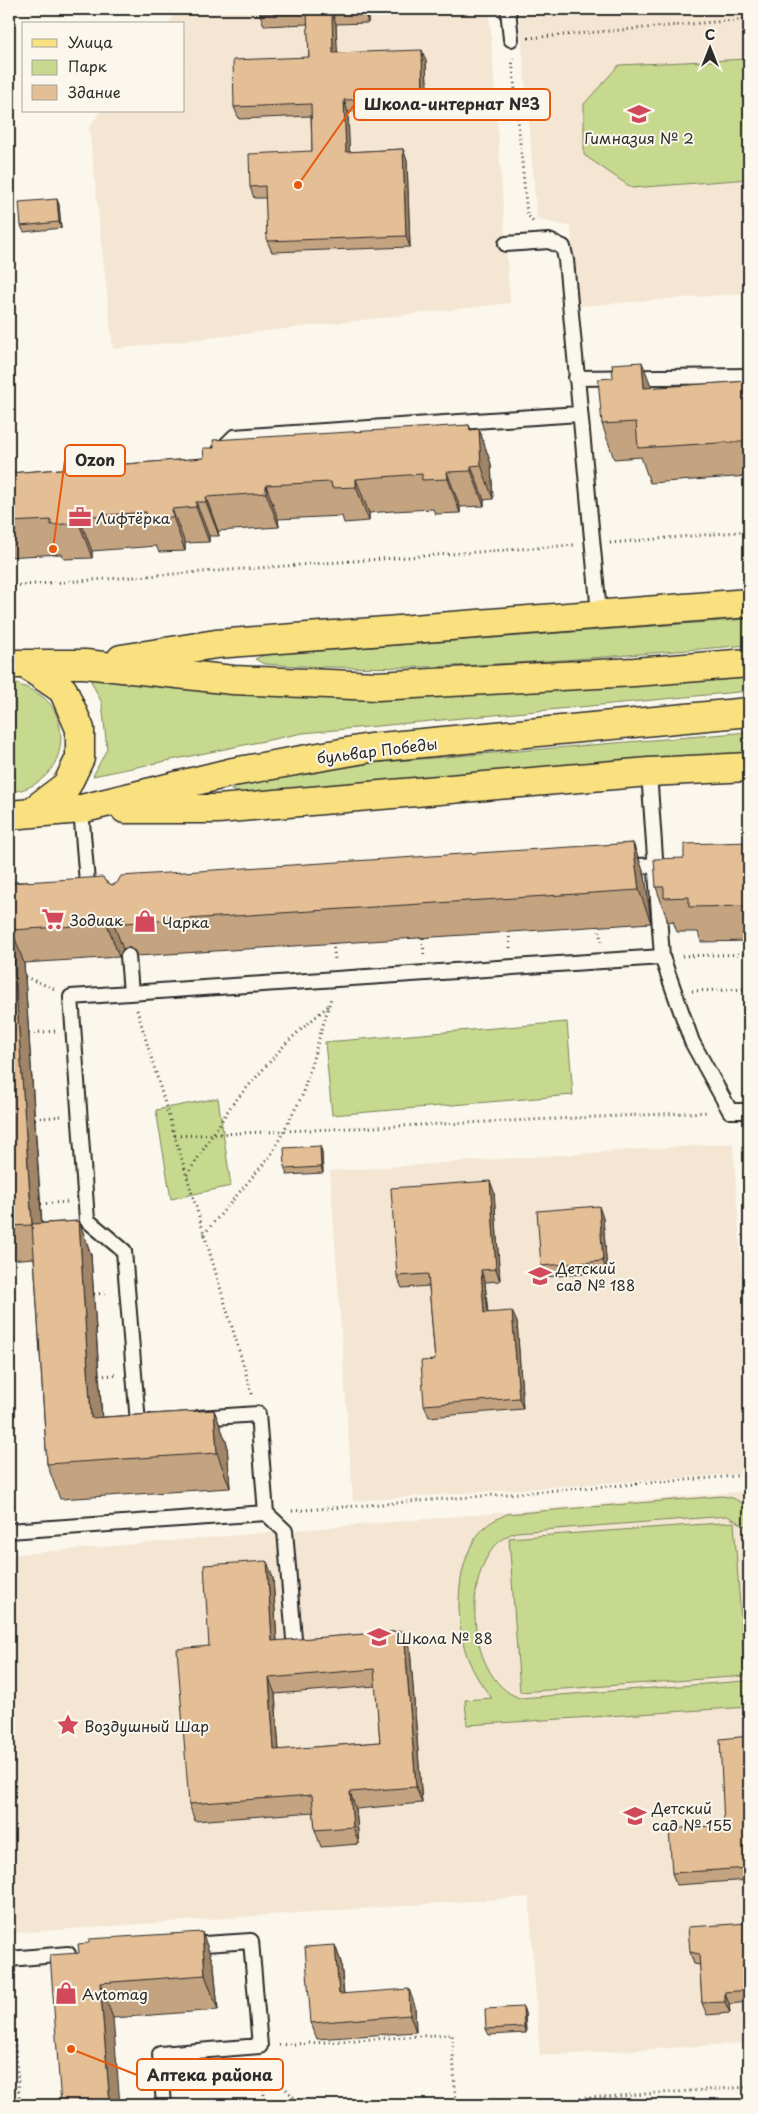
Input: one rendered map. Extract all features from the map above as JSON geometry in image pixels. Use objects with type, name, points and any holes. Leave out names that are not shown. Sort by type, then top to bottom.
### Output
[{"type":"main road","points":[[85,664],[216,644],[599,613],[749,603]]},
{"type":"main road","points":[[17,664],[85,664],[233,680],[377,686],[634,672],[749,663]]},
{"type":"main road","points":[[17,664],[63,690],[80,728],[80,758],[67,785],[19,814]]},
{"type":"main road","name":"бульвар Победы","points":[[19,814],[81,809],[233,772],[370,748],[749,712]]},
{"type":"main road","points":[[81,809],[218,809],[649,772],[749,767]]},
{"type":"lane","points":[[508,9],[511,39]]},
{"type":"lane","points":[[506,244],[549,241],[563,247],[566,260],[591,544],[599,613]]},
{"type":"lane","points":[[576,378],[749,376]]},
{"type":"lane","points":[[209,463],[234,437],[579,414]]},
{"type":"lane","points":[[649,772],[662,957],[692,1042],[730,1111],[749,1111]]},
{"type":"lane","points":[[81,809],[88,898],[106,897]]},
{"type":"lane","points":[[606,868],[655,865]]},
{"type":"lane","points":[[128,956],[131,993]]},
{"type":"lane","points":[[165,1421],[138,1423],[124,1251],[88,1220],[71,997],[662,957]]},
{"type":"lane","points":[[182,1420],[258,1414],[266,1513],[285,1531],[294,1639]]},
{"type":"lane","points":[[9,1532],[266,1513]]},
{"type":"lane","points":[[164,2105],[160,2054],[260,2046],[251,1941],[174,1946]]},
{"type":"lane","points":[[9,1959],[86,1953]]},
{"type":"path","points":[[549,241],[527,214],[511,39],[749,19]]},
{"type":"path","points":[[9,586],[749,532]]},
{"type":"path","points":[[662,957],[749,954]]},
{"type":"path","points":[[25,977],[71,997]]},
{"type":"path","points":[[204,1234],[271,1155],[284,1132],[302,1096],[336,979]]},
{"type":"path","points":[[674,991],[749,989]]},
{"type":"path","points":[[131,993],[258,1414]]},
{"type":"path","points":[[186,1175],[231,1106],[287,1042],[328,1006]]},
{"type":"path","points":[[29,1033],[74,1030]]},
{"type":"path","points":[[174,1136],[730,1111]]},
{"type":"path","points":[[35,1118],[80,1114]]},
{"type":"path","points":[[40,1204],[86,1200]]},
{"type":"path","points":[[266,1513],[749,1475]]},
{"type":"path","points":[[9,1972],[20,2105]]},
{"type":"path","points":[[265,2105],[260,2046],[452,2034],[456,2105]]},
{"type":"path","points":[[261,2064],[301,2105]]},
{"type":"path","points":[[484,2105],[749,2087]]},
{"type":"shaded area","points":[[179,9],[489,9],[510,303],[113,349],[89,127],[100,112],[185,112],[185,22],[169,22]]},
{"type":"shaded area","name":"Гимназия № 2","points":[[519,9],[749,9],[749,293],[577,306],[571,227],[537,219]]},
{"type":"shaded area","name":"Детский сад № 188","points":[[733,1143],[749,1381],[749,1473],[353,1501],[330,1171]]},
{"type":"shaded area","name":"Школа № 88","points":[[749,1491],[749,2043],[540,2056],[529,1897],[13,1933],[9,1885],[9,1555]]},
{"type":"green space","points":[[749,59],[749,179],[632,188],[584,155],[584,104],[619,65]]},
{"type":"green space","points":[[749,619],[749,645],[628,655],[507,664],[385,668],[264,664],[255,659],[265,655]]},
{"type":"green space","points":[[749,677],[749,691],[303,733],[93,776],[107,749],[102,703],[90,679],[300,696],[387,699]]},
{"type":"green space","points":[[9,681],[34,691],[50,704],[59,724],[61,738],[54,764],[47,774],[36,783],[24,789],[9,792]]},
{"type":"green space","points":[[749,732],[749,754],[241,793],[231,790],[241,784],[372,763]]},
{"type":"green space","points":[[567,1022],[573,1095],[332,1115],[325,1042]]},
{"type":"green space","points":[[218,1098],[231,1186],[171,1199],[156,1110]]},
{"type":"green space","points":[[722,1496],[733,1498],[749,1507],[749,1528],[727,1516],[516,1532],[497,1544],[484,1563],[477,1588],[475,1615],[479,1643],[487,1667],[501,1686],[520,1698],[745,1681],[749,1679],[749,1707],[467,1725],[465,1700],[492,1698],[478,1678],[467,1656],[460,1625],[459,1607],[462,1571],[467,1555],[474,1540],[484,1528],[507,1514]]},
{"type":"green space","points":[[734,1522],[745,1676],[520,1692],[509,1538]]},
{"type":"building","points":[[259,9],[364,9],[364,11],[332,12],[333,53],[422,50],[423,97],[344,100],[346,152],[403,149],[406,236],[267,241],[265,186],[250,187],[249,154],[312,151],[311,104],[234,107],[233,60],[309,57],[307,13],[260,14]]},
{"type":"building","points":[[57,199],[59,222],[21,226],[19,202]]},
{"type":"building","points":[[642,362],[644,388],[749,381],[749,441],[638,448],[636,422],[602,424],[598,379],[613,378],[612,364]]},
{"type":"building","points":[[469,425],[470,430],[479,429],[481,465],[471,466],[471,471],[447,472],[448,479],[422,480],[422,474],[356,479],[356,487],[332,488],[331,482],[266,485],[266,493],[206,497],[206,502],[196,502],[196,507],[172,509],[173,517],[146,518],[146,512],[79,517],[79,523],[51,525],[51,520],[9,522],[9,473],[204,458],[203,448],[214,448],[213,440]]},
{"type":"building","points":[[749,842],[749,906],[689,907],[689,897],[664,898],[664,887],[656,887],[654,859],[684,858],[684,844]]},
{"type":"building","points":[[633,843],[639,890],[125,923],[123,918],[116,914],[111,916],[107,924],[12,930],[32,1225],[9,1226],[9,883],[103,877],[105,881],[112,885],[117,883],[121,876]]},
{"type":"building","points":[[320,1146],[321,1167],[285,1169],[284,1148]]},
{"type":"building","points":[[490,1181],[496,1269],[481,1270],[484,1313],[512,1311],[519,1398],[424,1405],[421,1361],[435,1360],[428,1274],[397,1276],[391,1188]]},
{"type":"building","points":[[599,1206],[603,1261],[541,1266],[537,1211]]},
{"type":"building","points":[[79,1221],[91,1418],[214,1410],[217,1453],[47,1464],[32,1224]]},
{"type":"building","points":[[267,1561],[272,1641],[404,1631],[416,1787],[350,1792],[353,1827],[315,1830],[312,1795],[189,1804],[177,1649],[209,1646],[204,1565]],"holes":[[[374,1669],[380,1742],[274,1750],[269,1678]]]},
{"type":"building","points":[[749,1736],[749,1868],[672,1873],[669,1829],[724,1825],[720,1739]]},
{"type":"building","points":[[749,1923],[749,1990],[725,1992],[725,2002],[702,2003],[699,1954],[690,1952],[688,1927]]},
{"type":"building","points":[[202,1932],[205,1975],[100,1983],[110,2105],[61,2105],[50,1955],[79,1953],[78,1944],[89,1943],[89,1939]]},
{"type":"building","points":[[335,1945],[339,1994],[409,1989],[410,2015],[311,2023],[305,1947]]},
{"type":"building","points":[[523,2007],[524,2027],[486,2029],[485,2009]]},
{"type":"place","name":"Гимназия № 2","points":[[639,114]]},
{"type":"place","name":"Школа-интернат №3","points":[[298,185]]},
{"type":"place","name":"Лифтёрка","points":[[80,517]]},
{"type":"place","name":"Ozon","points":[[53,549]]},
{"type":"place","name":"Зодиак","points":[[53,919]]},
{"type":"place","name":"Чарка","points":[[145,921]]},
{"type":"place","name":"Детский сад № 188","points":[[540,1276]]},
{"type":"place","name":"Школа № 88","points":[[379,1637]]},
{"type":"place","name":"Воздушный Шар","points":[[68,1725]]},
{"type":"place","name":"Детский сад № 155","points":[[635,1816]]},
{"type":"place","name":"Avtomag","points":[[66,1993]]},
{"type":"place","name":"Аптека района","points":[[71,2049]]}]
